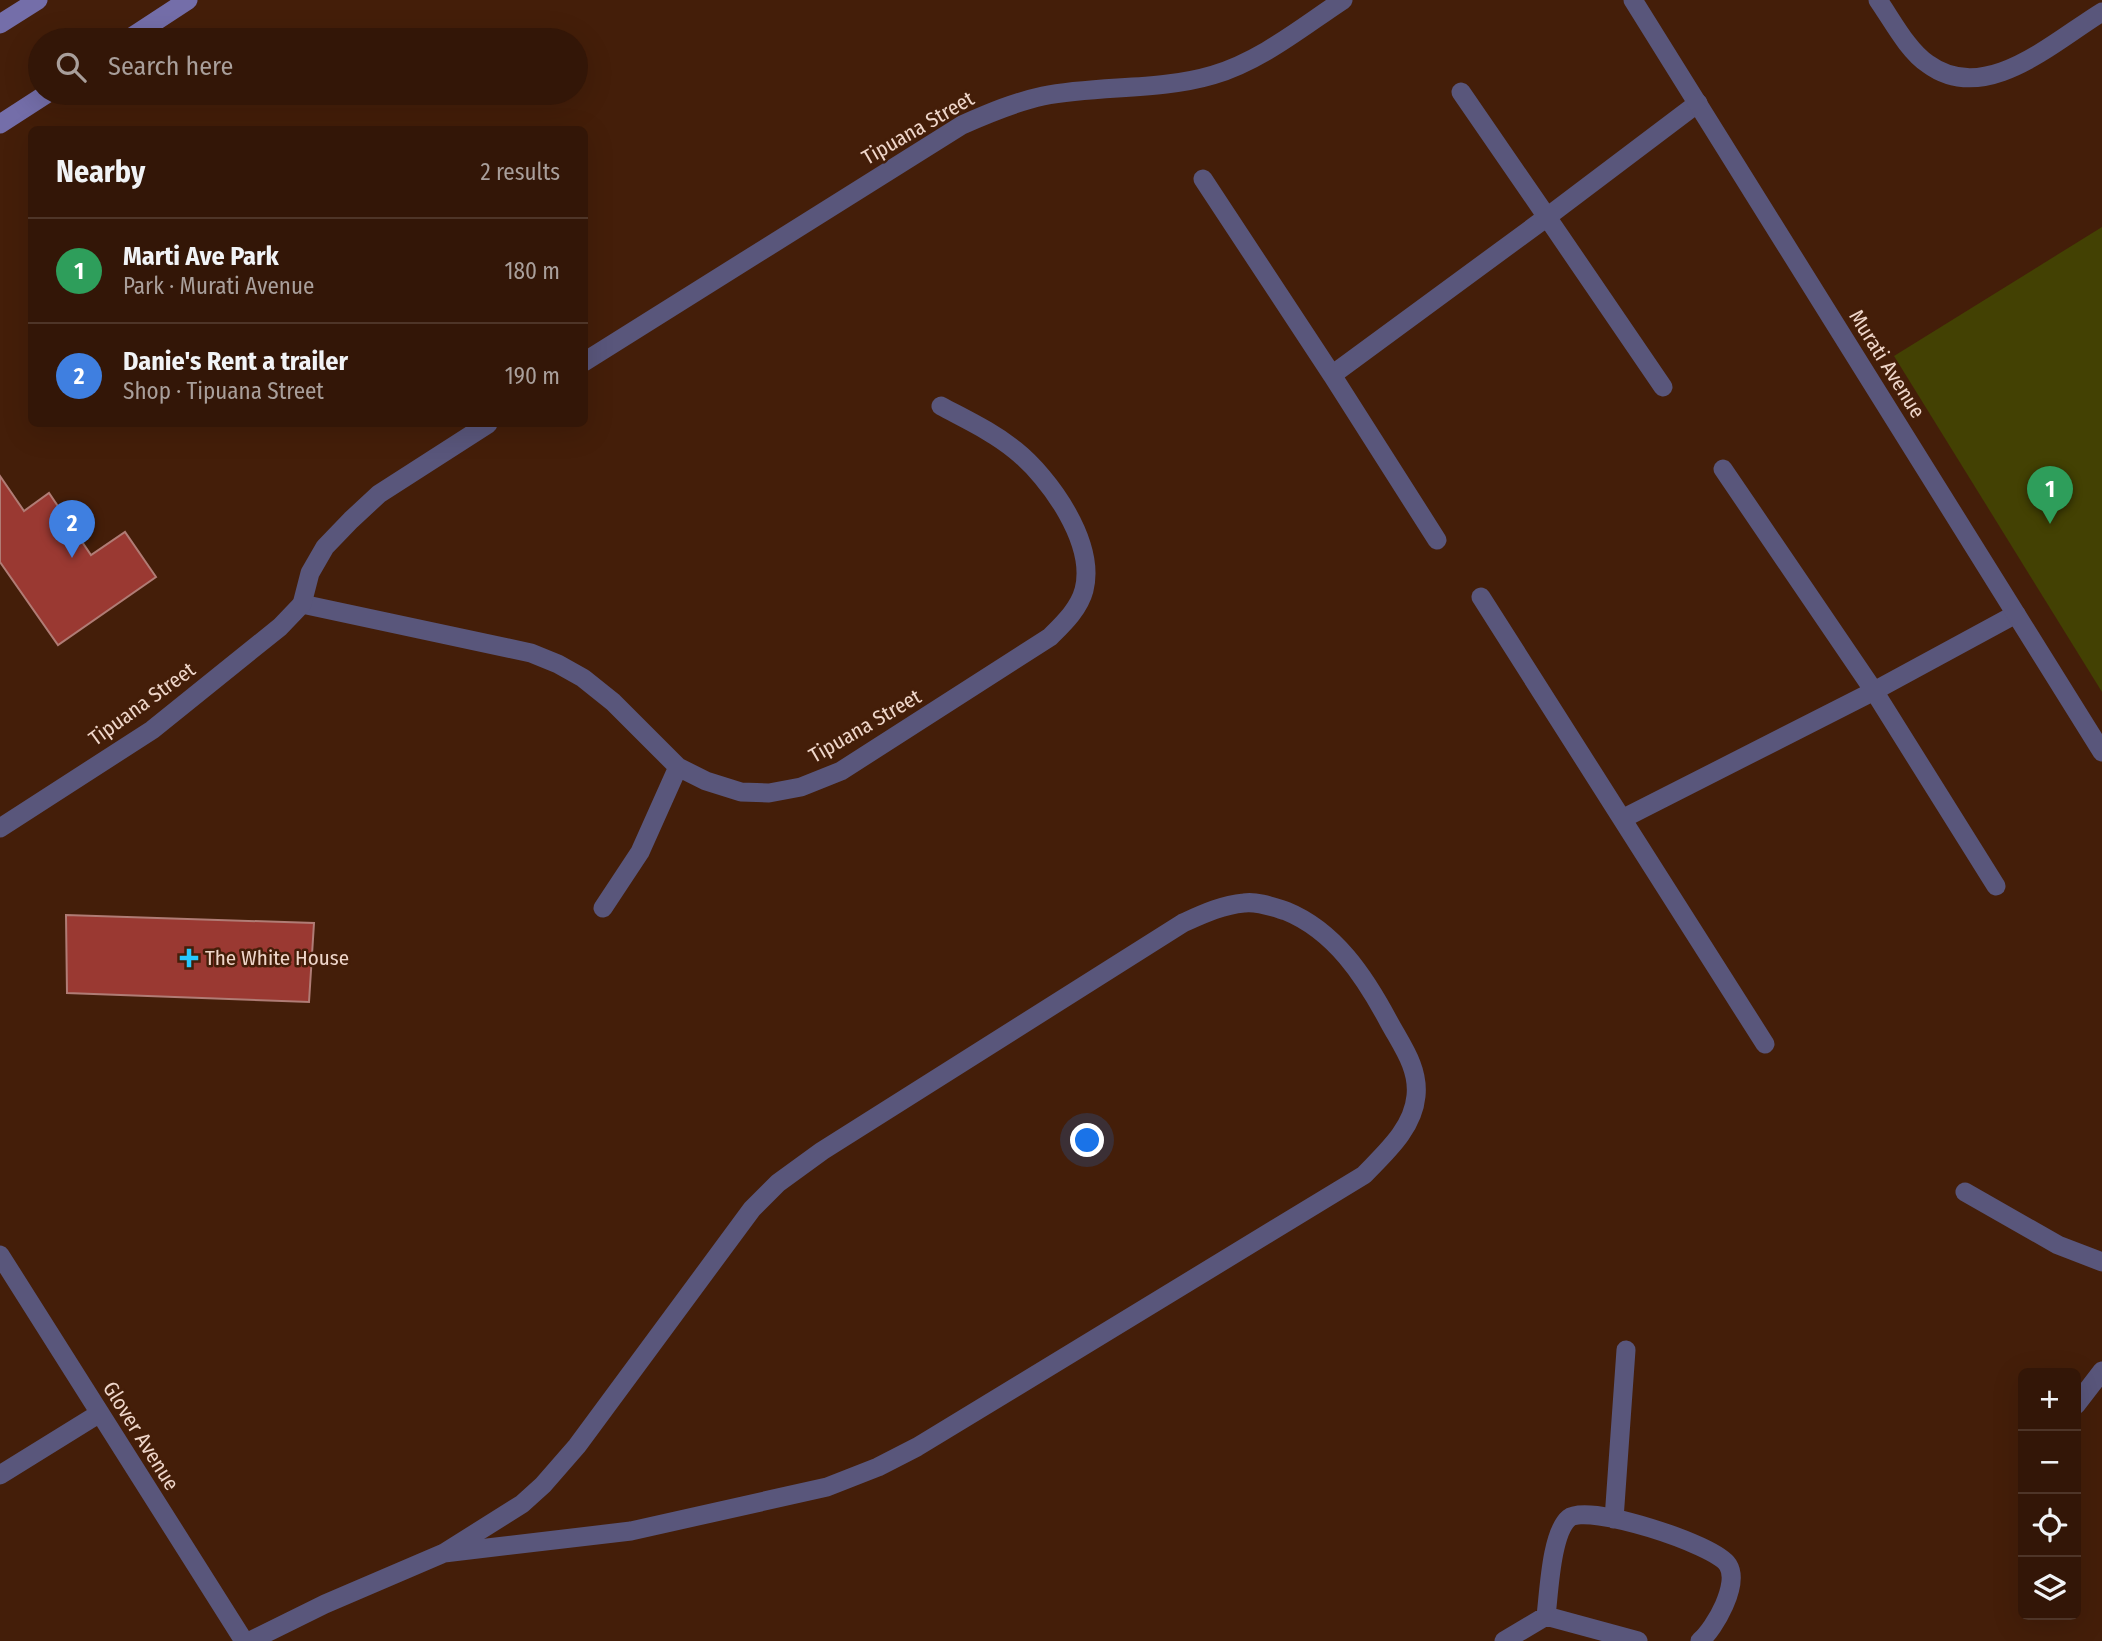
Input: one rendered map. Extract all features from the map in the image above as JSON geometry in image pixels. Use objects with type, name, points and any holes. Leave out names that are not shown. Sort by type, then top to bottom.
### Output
[{"type":"main road","points":[[0,24],[38,0]]},
{"type":"main road","points":[[145,28],[188,0]]},
{"type":"main road","points":[[0,124],[29,105]]},
{"type":"street","name":"Tipuana Street","points":[[588,359],[962,125],[999,109],[1044,96],[1174,82],[1213,75],[1271,49],[1343,0]]},
{"type":"street","name":"Murati Avenue","points":[[1633,0],[2102,752]]},
{"type":"street","points":[[1878,0],[1904,38],[1927,64],[1949,76],[1972,79],[1994,76],[2021,64],[2102,12]]},
{"type":"street","points":[[1461,92],[1662,387]]},
{"type":"street","points":[[1332,375],[1698,103]]},
{"type":"street","points":[[1203,179],[1437,540]]},
{"type":"street","name":"Tipuana Street","points":[[302,604],[531,653],[583,678],[613,702],[678,767],[706,781],[741,792],[769,793],[801,788],[841,771],[1050,638],[1072,615],[1084,591],[1086,566],[1081,542],[1068,515],[1041,475],[1018,452],[995,435],[941,406]]},
{"type":"street","name":"Tipuana Street","points":[[0,828],[152,730],[280,626],[302,604],[310,573],[326,547],[351,520],[379,494],[483,427]]},
{"type":"street","points":[[1723,469],[1874,691],[1996,886]]},
{"type":"street","points":[[1481,597],[1765,1044]]},
{"type":"street","points":[[1622,819],[1874,691],[2016,614]]},
{"type":"street","points":[[603,908],[640,852],[678,767]]},
{"type":"street","points":[[250,1641],[325,1604],[444,1553],[496,1522],[543,1485],[577,1446],[752,1209],[778,1183],[822,1151],[1183,923],[1216,908],[1246,902],[1275,907],[1303,919],[1329,937],[1368,982],[1415,1068],[1416,1095],[1411,1117],[1394,1143],[1364,1175],[917,1447],[878,1467],[827,1487],[631,1531],[444,1553]]},
{"type":"street","points":[[1965,1192],[2058,1245],[2102,1262]]},
{"type":"street","name":"Glover Avenue","points":[[0,1255],[244,1641]]},
{"type":"street","points":[[1614,1519],[1626,1350]]},
{"type":"street","points":[[2081,1398],[2102,1371]]},
{"type":"street","points":[[0,1475],[100,1413]]},
{"type":"street","points":[[1546,1616],[1560,1530],[1570,1517],[1586,1513],[1698,1544],[1721,1557],[1730,1567],[1731,1580],[1726,1598],[1709,1633],[1700,1641]]},
{"type":"street","points":[[1504,1641],[1546,1616],[1638,1641]]},
{"type":"shaded area","points":[[2102,227],[2102,692],[1894,356]]},
{"type":"building","points":[[0,476],[24,511],[49,493],[91,555],[125,532],[156,577],[58,645],[0,562]]},
{"type":"building","name":"The White House","points":[[66,915],[314,923],[309,1002],[67,993]]},
{"type":"place","name":"Marti Ave Park","points":[[2050,524]]},
{"type":"place","name":"Danie's Rent a trailer","points":[[72,558]]},
{"type":"place","name":"The White House","points":[[189,958]]}]
